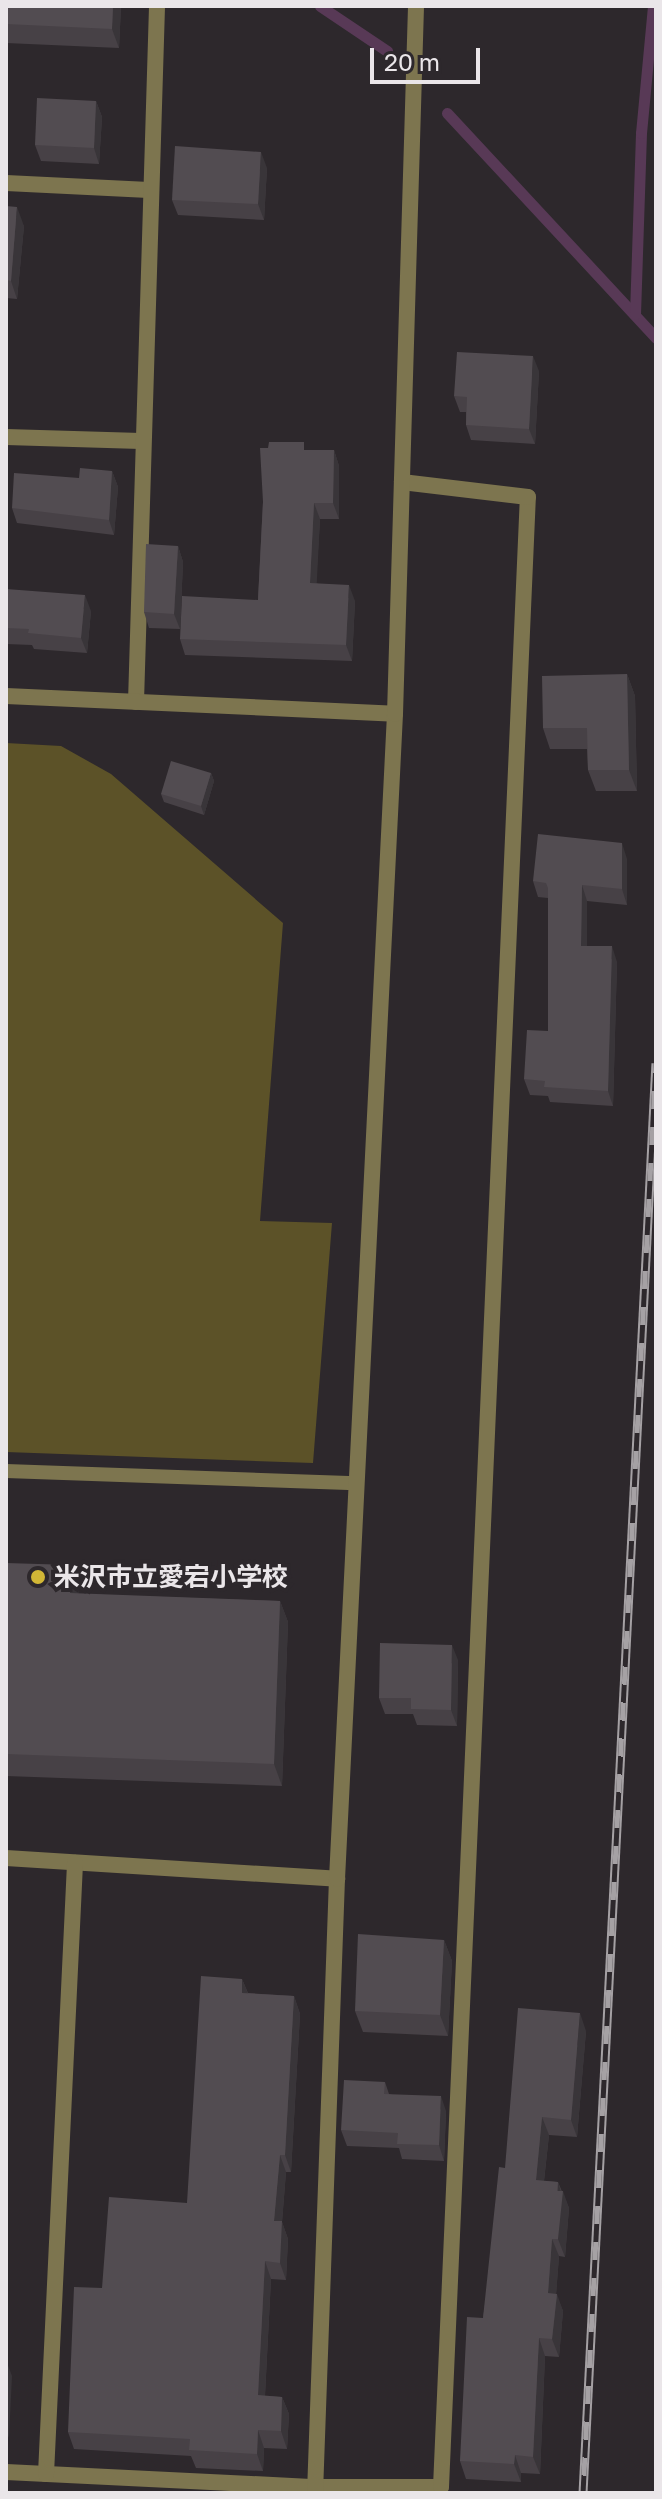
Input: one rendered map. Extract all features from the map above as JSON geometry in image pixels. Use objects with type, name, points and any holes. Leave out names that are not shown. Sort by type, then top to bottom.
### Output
[{"type":"street","points":[[136,702],[141,441],[157,6]]},
{"type":"street","points":[[315,2490],[337,1879],[395,714],[416,6]]},
{"type":"street","points":[[6,183],[149,190]]},
{"type":"street","points":[[6,437],[141,441]]},
{"type":"street","points":[[6,2472],[315,2490],[441,2487],[528,497],[402,482]]},
{"type":"street","points":[[6,696],[395,714]]},
{"type":"street","points":[[6,1858],[337,1879]]},
{"type":"street","points":[[46,2474],[75,1863]]},
{"type":"lane","points":[[6,1471],[356,1483]]},
{"type":"shaded area","points":[[6,743],[61,746],[111,774],[283,923],[260,1221],[332,1223],[313,1463],[6,1452]]},
{"type":"building","points":[[6,6],[113,6],[112,29],[6,24]]},
{"type":"building","points":[[37,98],[96,101],[94,148],[35,145]]},
{"type":"building","points":[[175,146],[261,152],[258,204],[172,200]]},
{"type":"building","points":[[6,206],[17,207],[11,281],[6,280]]},
{"type":"building","points":[[457,352],[533,356],[529,429],[466,425],[467,397],[454,396]]},
{"type":"building","points":[[269,442],[304,442],[304,450],[334,450],[333,503],[314,503],[310,583],[349,585],[346,645],[180,639],[182,596],[258,600],[263,502],[260,448],[268,448]]},
{"type":"building","points":[[80,468],[112,471],[109,520],[12,508],[14,473],[79,478]]},
{"type":"building","points":[[146,544],[178,546],[174,614],[144,612]]},
{"type":"building","points":[[6,589],[85,595],[81,638],[6,628]]},
{"type":"building","points":[[627,674],[629,770],[588,770],[587,728],[543,728],[542,676]]},
{"type":"building","points":[[171,761],[211,773],[201,806],[161,794]]},
{"type":"building","points":[[538,834],[622,843],[622,889],[582,885],[581,946],[612,946],[608,1091],[544,1087],[545,1081],[524,1079],[527,1030],[548,1031],[548,888],[546,883],[533,881]]},
{"type":"building","points":[[6,1563],[71,1565],[70,1593],[280,1601],[274,1764],[6,1754]]},
{"type":"building","points":[[380,1643],[452,1645],[451,1710],[411,1709],[411,1698],[379,1698]]},
{"type":"building","points":[[358,1934],[444,1940],[440,2015],[355,2011]]},
{"type":"building","points":[[201,1976],[242,1979],[242,1993],[294,1996],[285,2155],[280,2155],[274,2221],[282,2221],[280,2263],[265,2261],[258,2395],[282,2397],[281,2431],[258,2430],[257,2454],[189,2450],[190,2439],[68,2432],[74,2287],[102,2288],[109,2197],[187,2203]]},
{"type":"building","points":[[518,2008],[580,2013],[571,2120],[542,2117],[536,2180],[558,2182],[557,2191],[563,2191],[558,2239],[552,2239],[548,2293],[557,2294],[552,2339],[539,2338],[533,2457],[515,2455],[514,2464],[460,2461],[467,2317],[483,2318],[499,2167],[505,2168]]},
{"type":"building","points":[[344,2080],[385,2082],[384,2094],[441,2096],[439,2145],[397,2144],[398,2133],[341,2130]]},
{"type":"waterway","points":[[320,6],[387,51]]},
{"type":"waterway","points":[[635,314],[641,133],[653,6]]},
{"type":"waterway","points":[[447,113],[656,338]]},
{"type":"railway","points":[[583,2493],[656,1063]]},
{"type":"place","name":"米沢市立愛宕小学校","points":[[38,1577]]}]
